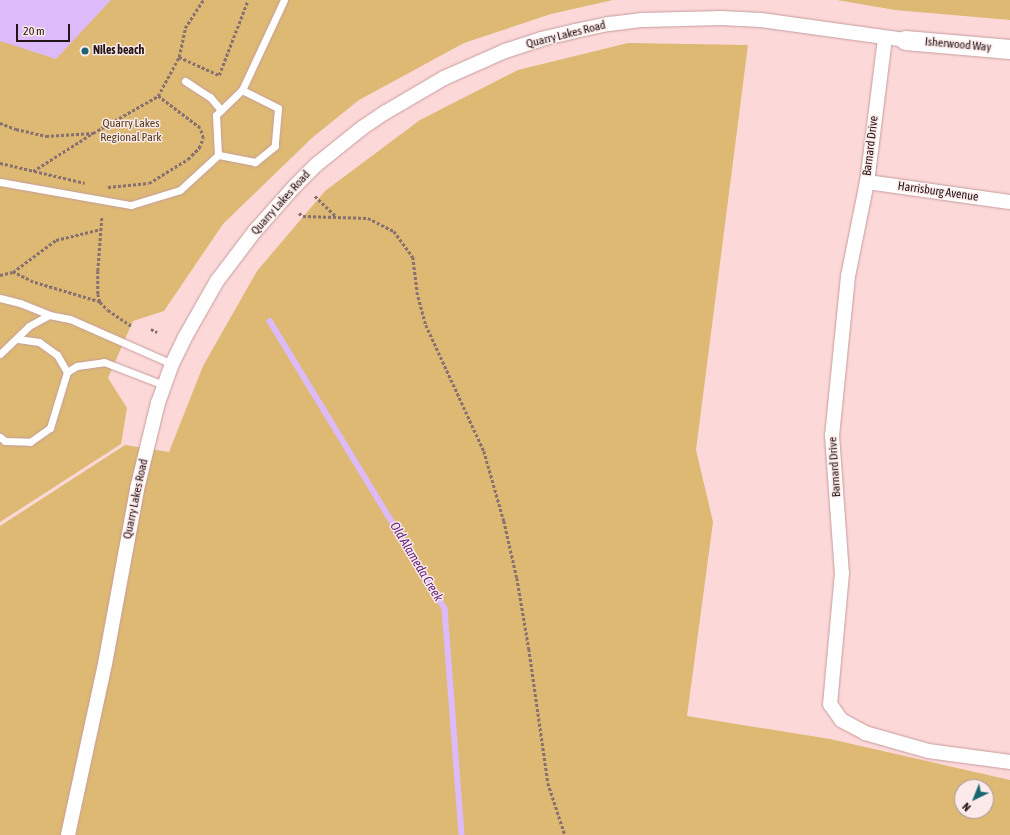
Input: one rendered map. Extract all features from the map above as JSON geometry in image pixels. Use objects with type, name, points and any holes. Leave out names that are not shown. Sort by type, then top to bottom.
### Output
[{"type":"street","name":"Quarry Lakes Road","points":[[68,835],[105,664],[137,489],[164,385],[184,339],[217,281],[255,230],[295,186],[338,146],[386,112],[444,78],[474,63],[541,39],[609,24],[643,20],[721,18],[745,19],[905,40]]},
{"type":"street","name":"Barnard Drive","points":[[885,38],[867,182],[848,276],[832,435],[842,573],[830,704],[842,720],[865,734],[928,751],[1010,762]]},
{"type":"street","name":"Isherwood Way","points":[[905,40],[1010,49]]},
{"type":"street","name":"Harrisburg Avenue","points":[[867,182],[1010,202]]},
{"type":"lane","points":[[218,155],[216,115],[242,90],[284,0]]},
{"type":"lane","points":[[185,81],[210,97],[221,110]]},
{"type":"lane","points":[[218,155],[255,162],[275,146],[278,108],[242,90]]},
{"type":"lane","points":[[0,182],[131,205],[180,190],[218,155]]},
{"type":"lane","points":[[0,298],[20,303],[49,314],[70,319],[172,364]]},
{"type":"lane","points":[[0,354],[18,339],[29,326],[49,314]]},
{"type":"lane","points":[[18,339],[39,342],[56,355],[67,372]]},
{"type":"lane","points":[[0,437],[5,441],[30,442],[50,428],[67,372],[77,366],[104,362],[164,385]]},
{"type":"path","points":[[33,171],[93,133],[158,96],[179,58],[186,28],[203,0]]},
{"type":"path","points":[[179,58],[219,75],[248,0]]},
{"type":"path","points":[[106,190],[106,187],[149,183],[188,159],[199,148],[203,138],[200,128],[158,96]]},
{"type":"path","points":[[0,123],[46,136],[93,133]]},
{"type":"path","points":[[0,163],[92,184]]},
{"type":"path","points":[[315,196],[336,216]]},
{"type":"path","points":[[299,213],[303,216],[368,218],[394,231],[413,257],[417,292],[426,325],[484,451],[504,521],[517,578],[525,625],[548,783],[565,835]]},
{"type":"path","points":[[100,302],[98,294],[98,271],[102,218]]},
{"type":"path","points":[[0,275],[13,272],[56,240],[101,229]]},
{"type":"path","points":[[13,272],[33,282],[100,302],[108,310],[132,326]]},
{"type":"path","points":[[150,329],[157,332]]},
{"type":"green space","name":"Quarry Lakes Regional Park","points":[[0,0],[613,0],[551,14],[464,43],[359,100],[313,137],[223,224],[164,311],[133,321],[108,378],[127,408],[121,444],[0,522]]},
{"type":"green space","points":[[837,0],[1010,0],[1010,20],[895,10]]},
{"type":"green space","points":[[628,43],[748,45],[696,450],[713,522],[687,716],[830,739],[1010,780],[1010,835],[0,835],[0,526],[125,445],[169,452],[203,366],[257,271],[325,191],[420,120],[518,70]]},
{"type":"shaded area","points":[[0,0],[111,0],[56,59],[0,41]]},
{"type":"waterway","name":"Old Alameda Creek","points":[[270,321],[445,609],[462,835]]},
{"type":"place","name":"Niles beach","points":[[85,51]]}]
